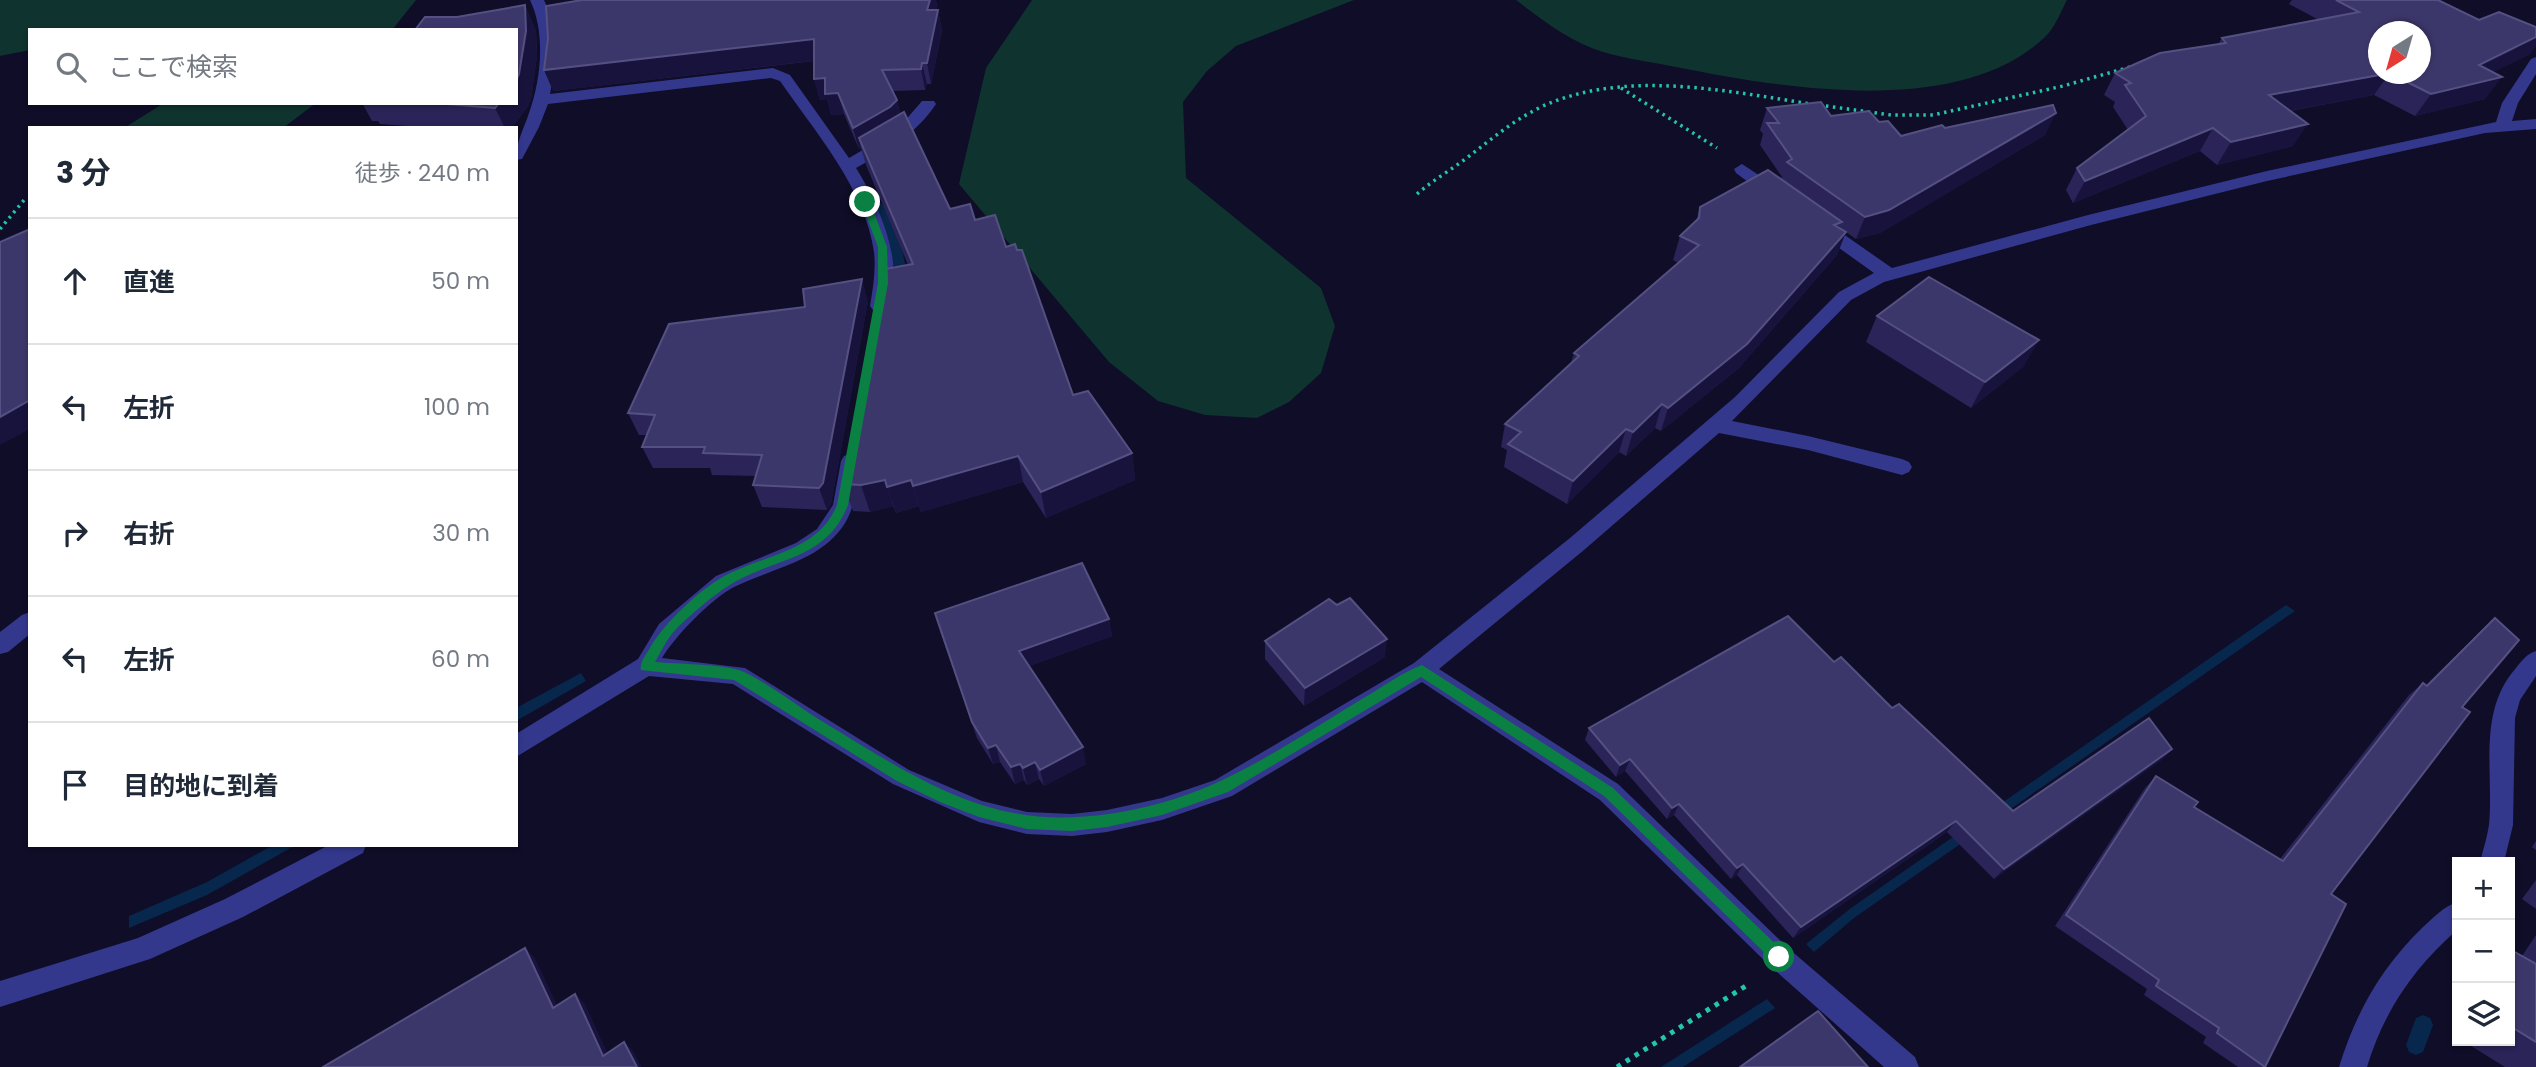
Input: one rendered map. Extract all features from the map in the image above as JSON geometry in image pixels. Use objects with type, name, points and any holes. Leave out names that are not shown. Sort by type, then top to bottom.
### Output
[{"type":"street","points":[[518,152],[533,130],[543,100],[548,66],[544,11],[537,0]]},
{"type":"street","points":[[2502,127],[2510,103],[2536,62]]},
{"type":"street","points":[[543,100],[778,74],[785,78],[846,166],[865,202],[882,247],[883,283],[876,323]]},
{"type":"street","points":[[846,166],[894,141],[918,122],[928,104]]},
{"type":"street","points":[[646,667],[737,675],[901,777],[979,811],[1027,823],[1072,825],[1107,821],[1151,811],[1223,788],[1422,670],[1577,544],[1742,402],[1845,296],[1889,275],[2267,176],[2485,128],[2536,124]]},
{"type":"street","points":[[1742,169],[1889,275]]},
{"type":"street","points":[[1715,425],[1808,443],[1902,467]]},
{"type":"street","points":[[518,746],[646,667],[667,630],[724,582],[803,549],[824,535],[837,519],[843,505],[855,441]]},
{"type":"street","points":[[0,645],[28,623]]},
{"type":"street","points":[[2493,857],[2501,825],[2501,729],[2511,690],[2536,660]]},
{"type":"street","points":[[1422,670],[1608,792],[1779,957],[1905,1067]]},
{"type":"street","points":[[0,994],[141,950],[234,908],[350,847]]},
{"type":"street","points":[[2353,1067],[2362,1033],[2384,990],[2415,950],[2452,918]]},
{"type":"path","points":[[1417,194],[1511,123],[1538,109],[1571,98],[1620,88],[1677,85],[1903,116],[1933,115],[2063,86],[2130,67]]},
{"type":"path","points":[[1620,88],[1655,107],[1724,153],[1742,169]]},
{"type":"path","points":[[0,229],[25,199]]},
{"type":"path","points":[[1616,1067],[1754,981],[1779,957]]},
{"type":"green space","points":[[0,0],[416,0],[394,28],[28,28],[28,50],[0,56]]},
{"type":"green space","points":[[1032,0],[1354,0],[1236,46],[1207,71],[1183,102],[1186,178],[1321,288],[1335,326],[1321,373],[1289,402],[1257,418],[1205,415],[1158,401],[1109,362],[959,184],[986,68]]},
{"type":"green space","points":[[1516,0],[2067,0],[2049,33],[2009,63],[1966,79],[1918,88],[1868,91],[1766,83],[1630,59],[1591,48],[1547,23]]},
{"type":"green space","points":[[161,105],[313,105],[286,126],[127,126]]},
{"type":"water","points":[[2286,605],[2295,611],[1854,918],[1814,952],[1806,944],[1851,908]]},
{"type":"water","points":[[581,673],[586,681],[518,720],[518,707]]},
{"type":"water","points":[[269,847],[292,847],[207,895],[129,928],[129,916],[207,882]]},
{"type":"water","points":[[1767,999],[1775,1008],[1683,1067],[1661,1067]]},
{"type":"building","points":[[582,0],[930,0],[927,10],[938,10],[927,63],[922,63],[921,69],[882,70],[897,100],[890,107],[853,128],[838,93],[825,94],[825,78],[814,79],[814,39],[544,70],[548,38],[546,6]]},
{"type":"building","points":[[2336,0],[2438,0],[2479,20],[2499,12],[2536,27],[2536,37],[2479,65],[2502,77],[2431,94],[2411,84],[2431,84],[2431,21],[2368,21],[2368,77],[2269,95],[2308,124],[2231,142],[2213,128],[2085,181],[2077,168],[2146,116],[2125,85],[2131,83],[2115,73],[2160,53],[2226,43],[2222,38],[2359,12]]},
{"type":"building","points":[[525,5],[526,31],[518,76],[518,28],[417,28],[425,17],[457,17]]},
{"type":"building","points":[[1821,102],[1831,116],[1869,111],[1879,122],[1888,121],[1901,136],[1942,125],[1945,128],[2053,105],[2056,113],[1889,210],[1865,217],[1787,162],[1792,159],[1767,123],[1779,123],[1767,108]]},
{"type":"building","points":[[458,105],[497,105],[495,108]]},
{"type":"building","points":[[904,112],[950,209],[970,204],[975,220],[995,215],[1006,247],[1015,244],[1017,250],[1022,250],[1073,395],[1088,391],[1132,453],[1041,492],[1018,456],[913,486],[911,480],[887,487],[885,480],[861,485],[843,484],[885,269],[913,264],[859,138]]},
{"type":"building","points":[[1768,170],[1842,222],[1834,225],[1846,232],[1747,344],[1668,408],[1662,404],[1633,432],[1626,429],[1573,481],[1508,444],[1521,432],[1505,424],[1579,356],[1574,353],[1699,245],[1680,236],[1699,218],[1700,207]]},
{"type":"building","points":[[28,230],[28,401],[0,417],[0,242]]},
{"type":"building","points":[[1929,277],[2039,340],[1985,382],[1877,316]]},
{"type":"building","points":[[862,279],[823,483],[819,488],[753,485],[762,455],[703,453],[705,447],[642,447],[655,415],[628,413],[669,324],[805,307],[803,289]]},
{"type":"building","points":[[1082,563],[1109,619],[1019,651],[1083,747],[1040,770],[1035,762],[1023,768],[1020,764],[1011,767],[996,745],[988,748],[972,722],[935,613]]},
{"type":"building","points":[[1350,598],[1387,639],[1305,688],[1265,641],[1329,599],[1337,605]]},
{"type":"building","points":[[1788,616],[1834,662],[1841,657],[1892,708],[1899,704],[2013,811],[2149,718],[2172,749],[2004,869],[1956,821],[1801,927],[1743,864],[1737,868],[1679,804],[1672,808],[1630,759],[1620,765],[1589,728]]},
{"type":"building","points":[[2495,618],[2519,640],[2462,707],[2470,712],[2331,894],[2346,904],[2265,1067],[2217,1033],[2219,1028],[2156,986],[2159,980],[2066,915],[2156,776],[2198,802],[2194,807],[2283,861],[2423,683],[2427,686]]},
{"type":"building","points":[[525,948],[553,1008],[575,994],[603,1056],[624,1042],[637,1067],[323,1067]]},
{"type":"building","points":[[2515,952],[2536,964],[2536,1042],[2515,1029]]},
{"type":"building","points":[[1818,1011],[1868,1067],[1740,1067]]},
{"type":"waterway","points":[[879,206],[895,244],[898,264]]},
{"type":"waterway","points":[[2416,1045],[2423,1025]]},
{"type":"route","points":[[865,202],[882,247],[883,283],[843,505],[837,519],[824,535],[803,549],[724,582],[667,630],[646,667],[737,675],[901,777],[944,798],[979,811],[1027,823],[1072,825],[1107,821],[1162,809],[1223,788],[1292,750],[1422,670],[1608,792],[1779,957]]}]
